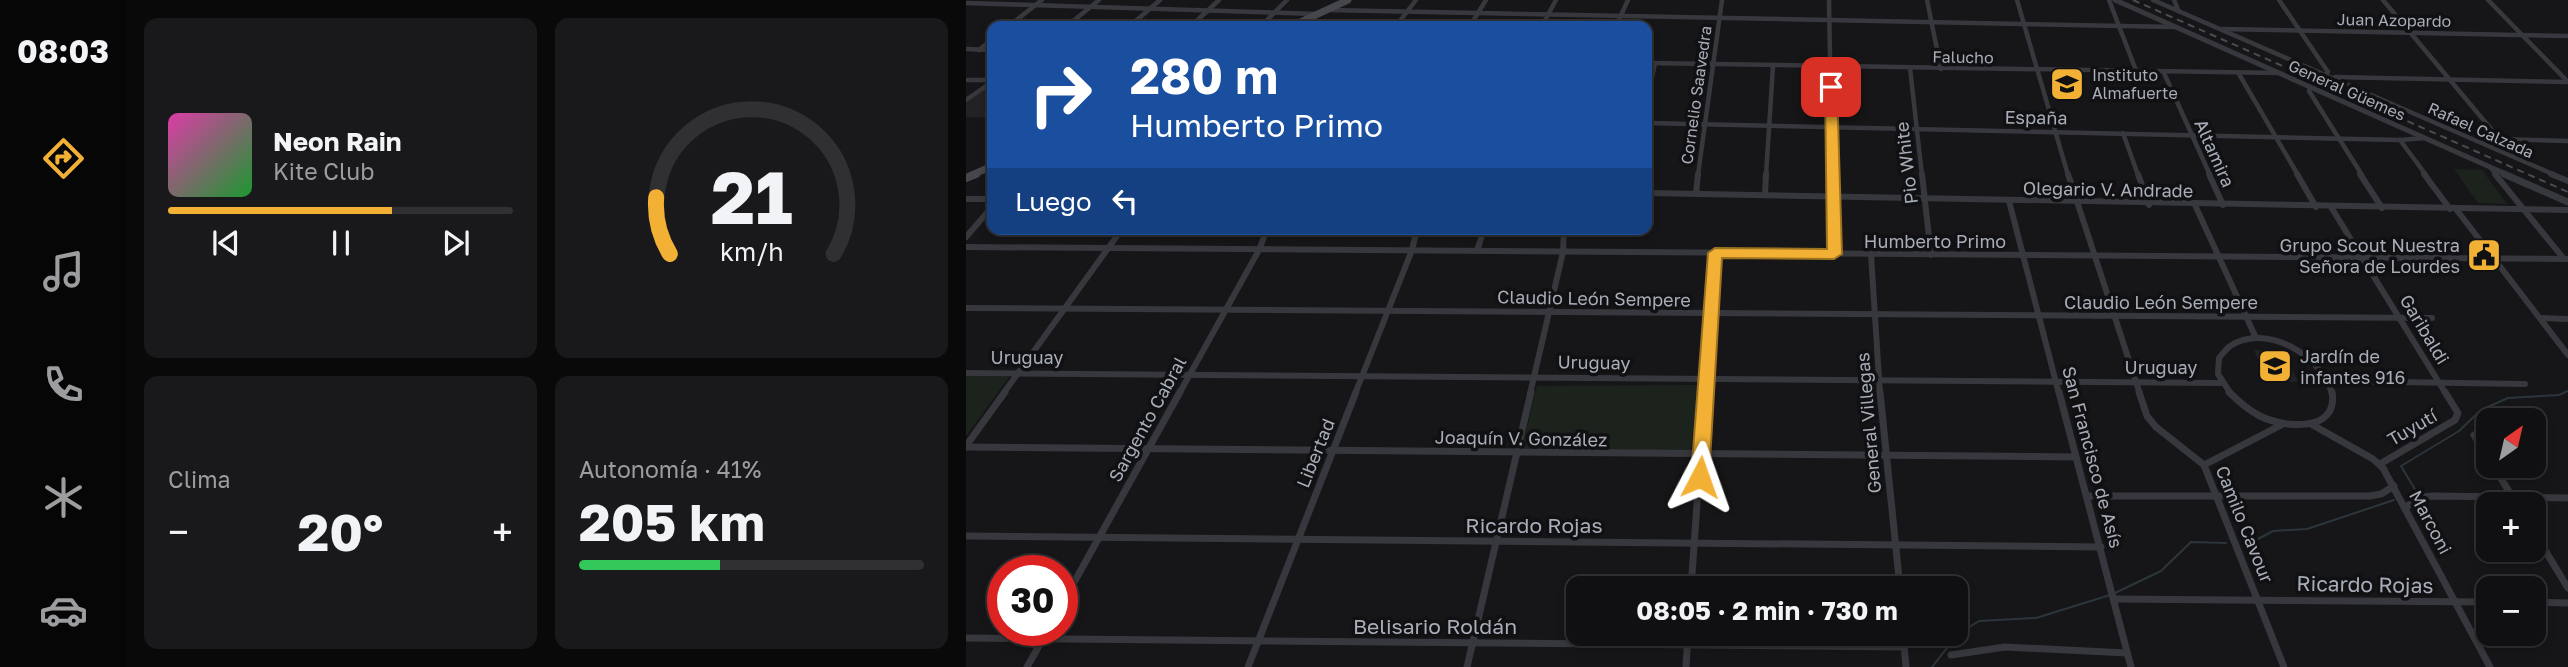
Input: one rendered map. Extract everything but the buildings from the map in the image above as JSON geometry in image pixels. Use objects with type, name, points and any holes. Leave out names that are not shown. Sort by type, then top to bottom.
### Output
[{"type":"main road","points":[[1303,21],[1348,0]]},
{"type":"main road","points":[[966,178],[987,168]]},
{"type":"street","points":[[1016,21],[1042,0]]},
{"type":"street","points":[[1073,21],[1099,0]]},
{"type":"street","points":[[1135,21],[1160,0]]},
{"type":"street","points":[[1196,21],[1219,0]]},
{"type":"street","points":[[1266,21],[1287,0]]},
{"type":"street","points":[[1400,21],[1416,0]]},
{"type":"street","points":[[1473,21],[1486,0]]},
{"type":"street","points":[[1545,21],[1556,0]]},
{"type":"street","points":[[1618,21],[1628,0]]},
{"type":"street","name":"Cornelio Saavedra","points":[[1696,194],[1703,124],[1722,0]]},
{"type":"street","points":[[1829,0],[1834,254]]},
{"type":"street","points":[[1927,0],[1941,69]]},
{"type":"street","name":"Camilo Cavour","points":[[2017,0],[2076,203],[2150,422],[2204,465],[2284,667]]},
{"type":"street","points":[[2109,0],[2137,73]]},
{"type":"street","name":"General Güemes","points":[[2115,0],[2568,202]]},
{"type":"street","name":"Rafael Calzada","points":[[2153,0],[2568,181]]},
{"type":"street","points":[[2175,0],[2179,12]]},
{"type":"street","points":[[2279,0],[2328,72],[2325,75]]},
{"type":"street","points":[[2382,0],[2514,158]]},
{"type":"street","points":[[2488,0],[2568,82]]},
{"type":"street","points":[[968,3],[1318,14]]},
{"type":"street","points":[[1328,10],[2174,27]]},
{"type":"street","name":"Juan Azopardo","points":[[2220,29],[2568,36]]},
{"type":"street","points":[[979,50],[987,44]]},
{"type":"street","points":[[966,49],[987,50]]},
{"type":"street","points":[[1652,77],[1655,63]]},
{"type":"street","name":"Falucho","points":[[1655,63],[2164,74],[2278,73]]},
{"type":"street","points":[[1765,195],[1773,66]]},
{"type":"street","name":"Pio White","points":[[1910,68],[1931,255]]},
{"type":"street","name":"Altamira","points":[[2164,74],[2223,205]]},
{"type":"street","points":[[2239,74],[2316,207]]},
{"type":"street","points":[[2333,78],[2568,82]]},
{"type":"street","points":[[966,80],[987,81]]},
{"type":"street","points":[[966,100],[987,85]]},
{"type":"street","points":[[2310,87],[2309,91],[2382,208]]},
{"type":"street","name":"España","points":[[1652,123],[2400,140],[2425,138]]},
{"type":"street","points":[[2123,133],[2149,205]]},
{"type":"street","points":[[2498,139],[2568,141]]},
{"type":"street","points":[[2400,140],[2568,355]]},
{"type":"street","points":[[2490,167],[2566,259]]},
{"type":"street","name":"Olegario V. Andrade","points":[[1652,193],[2149,205],[2568,210]]},
{"type":"street","points":[[966,199],[987,199]]},
{"type":"street","name":"San Francisco de Asís","points":[[2009,201],[2132,667]]},
{"type":"street","points":[[2195,205],[2256,338]]},
{"type":"street","name":"Garibaldi","points":[[2331,207],[2459,416]]},
{"type":"street","points":[[966,237],[987,213]]},
{"type":"street","points":[[966,447],[1118,235]]},
{"type":"street","name":"Sargento Cabral","points":[[1078,575],[1259,250],[1265,235]]},
{"type":"street","name":"Libertad","points":[[1248,667],[1416,235]]},
{"type":"street","points":[[1477,251],[1482,235]]},
{"type":"street","points":[[1467,667],[1563,252],[1564,235]]},
{"type":"street","name":"Humberto Primo","points":[[966,247],[2566,259]]},
{"type":"street","points":[[1692,576],[1715,253]]},
{"type":"street","name":"General Villegas","points":[[1871,254],[1879,380],[1898,576]]},
{"type":"street","name":"Claudio León Sempere","points":[[966,308],[2432,318]]},
{"type":"street","points":[[2540,318],[2568,319]]},
{"type":"street","points":[[2256,338],[2289,346],[2306,355],[2330,381],[2334,404],[2329,413],[2311,424],[2283,424],[2247,410],[2231,398],[2221,383],[2217,370],[2218,357],[2238,341],[2256,338]]},
{"type":"street","name":"Uruguay","points":[[966,373],[2221,383]]},
{"type":"street","points":[[2330,381],[2440,385],[2525,384]]},
{"type":"street","name":"Tuyutí","points":[[2381,464],[2459,416]]},
{"type":"street","points":[[2204,465],[2283,424]]},
{"type":"street","name":"Marconi","points":[[2311,424],[2381,464],[2490,667]]},
{"type":"street","name":"Joaquín V. González","points":[[966,447],[2076,457]]},
{"type":"street","points":[[2087,496],[2370,496],[2381,494],[2394,486]]},
{"type":"street","points":[[2406,507],[2426,496],[2476,499]]},
{"type":"street","points":[[2546,499],[2568,498]]},
{"type":"street","name":"Ricardo Rojas","points":[[966,536],[2101,547]]},
{"type":"street","points":[[2546,552],[2568,588]]},
{"type":"street","name":"Ricardo Rojas","points":[[2113,595],[2259,601],[2476,602]]},
{"type":"street","points":[[2546,603],[2568,603]]},
{"type":"street","name":"Belisario Roldán","points":[[966,638],[987,638]]},
{"type":"street","name":"Belisario Roldán","points":[[1078,639],[1566,643]]},
{"type":"street","points":[[1027,667],[1039,646]]},
{"type":"street","points":[[1686,667],[1687,646]]},
{"type":"street","name":"Belisario Roldán","points":[[1832,646],[1904,647]]},
{"type":"street","points":[[1904,647],[1906,667]]},
{"type":"street","points":[[1951,655],[2005,647],[2127,653]]},
{"type":"shaded area","points":[[987,87],[987,118],[966,117],[966,102]]},
{"type":"shaded area","points":[[2454,169],[2482,170],[2507,204],[2478,203]]},
{"type":"shaded area","name":"Jardín de infantes 916","points":[[2254,350],[2283,351],[2298,382],[2267,381]]},
{"type":"shaded area","points":[[966,376],[1009,377],[966,436]]},
{"type":"shaded area","points":[[1698,385],[1691,451],[1522,448],[1537,386]]},
{"type":"waterway","points":[[2409,496],[2416,491],[2401,466],[2459,431],[2481,410],[2508,398],[2559,395],[2568,391]]},
{"type":"waterway","points":[[2247,545],[2273,531],[2307,529],[2394,500]]},
{"type":"waterway","points":[[2115,593],[2161,571],[2191,542],[2226,543]]},
{"type":"waterway","points":[[1932,667],[1958,634],[1979,621],[2036,618],[2110,595]]},
{"type":"railway","points":[[2133,0],[2568,192]]},
{"type":"place","name":"Instituto Almafuerte","points":[[2067,84]]},
{"type":"place","name":"Grupo Scout Nuestra Señora de Lourdes","points":[[2484,255]]},
{"type":"place","name":"Jardín de infantes 916","points":[[2275,366]]},
{"type":"route","points":[[1700,477],[1715,253],[1834,254],[1831,87]]}]
